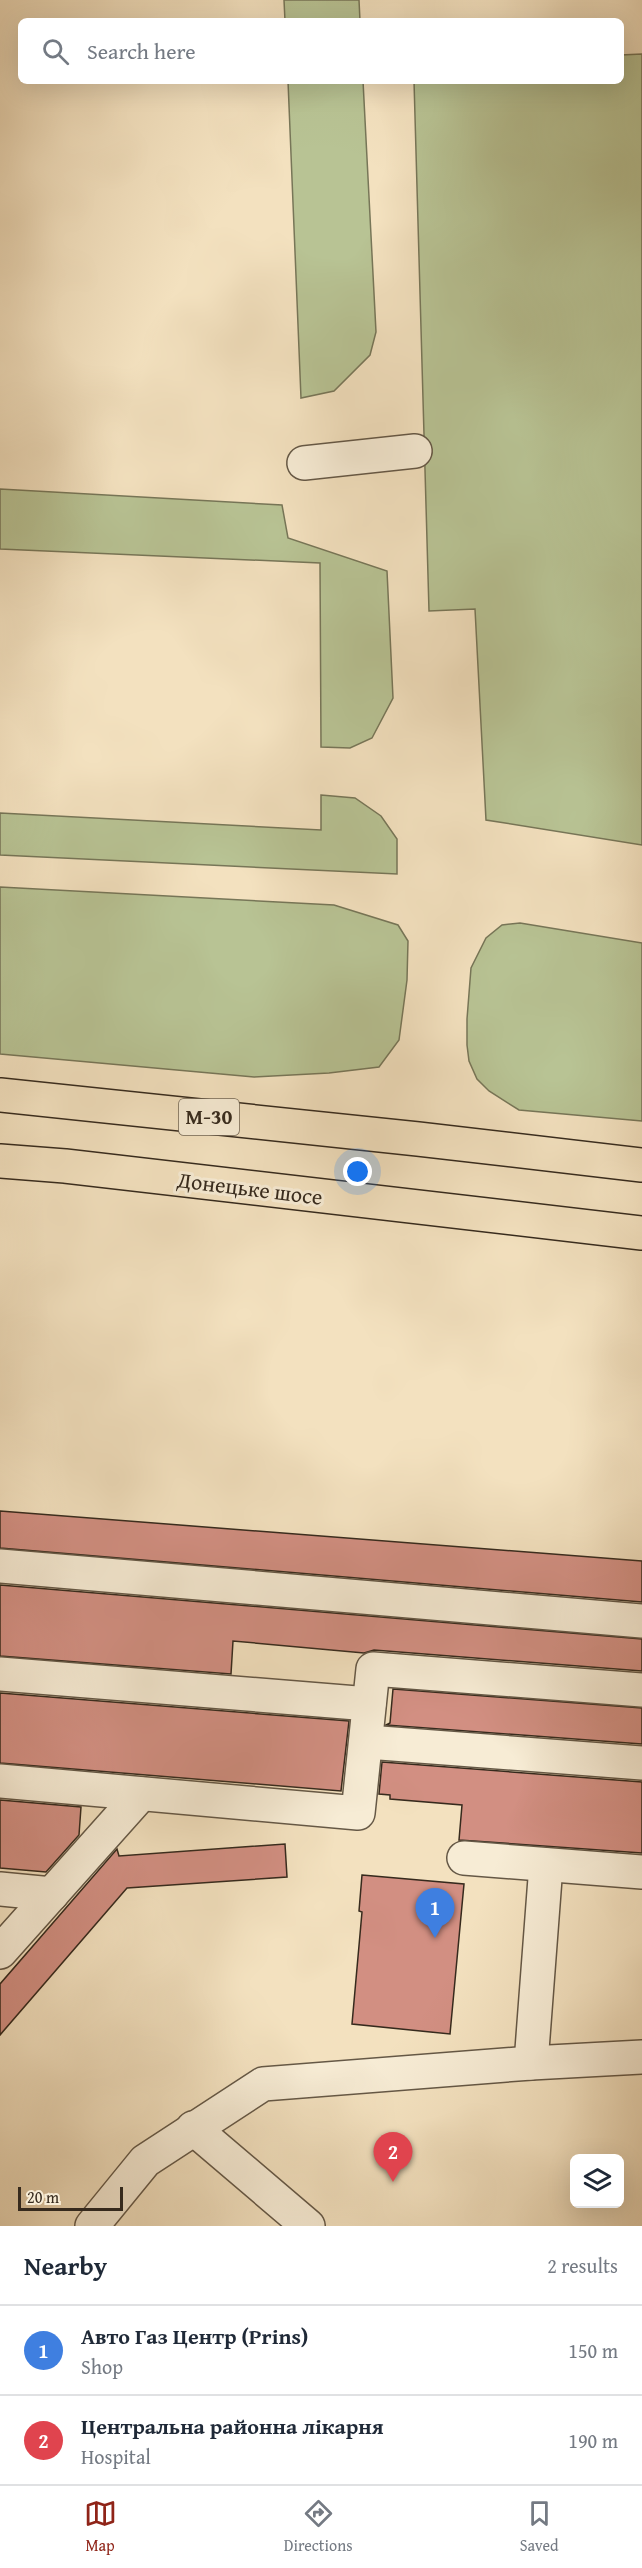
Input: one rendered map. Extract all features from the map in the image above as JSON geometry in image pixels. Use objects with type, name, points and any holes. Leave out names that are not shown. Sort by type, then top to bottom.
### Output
[{"type":"highway","name":"М-30","points":[[0,1095],[418,1138],[642,1165]]},
{"type":"highway","name":"Донецьке шосе","points":[[0,1161],[65,1166],[642,1233]]},
{"type":"street","points":[[304,463],[415,451]]},
{"type":"street","points":[[0,1566],[642,1621]]},
{"type":"street","points":[[0,1781],[358,1813],[373,1669],[642,1690]]},
{"type":"street","points":[[0,1674],[369,1704]]},
{"type":"street","points":[[367,1742],[642,1763]]},
{"type":"street","points":[[0,1952],[141,1794]]},
{"type":"street","points":[[464,1858],[642,1872]]},
{"type":"street","points":[[531,2063],[546,1865]]},
{"type":"street","points":[[0,1889],[52,1894]]},
{"type":"street","points":[[92,2226],[145,2160],[263,2084],[531,2063],[642,2057]]},
{"type":"street","points":[[194,2128],[308,2226]]},
{"type":"green space","points":[[284,0],[359,0],[360,18],[285,18]]},
{"type":"green space","points":[[642,54],[642,845],[486,820],[475,609],[429,611],[414,84],[624,84],[624,55]]},
{"type":"green space","points":[[288,84],[363,84],[376,332],[370,355],[334,391],[301,398]]},
{"type":"green space","points":[[0,489],[282,505],[288,538],[387,571],[393,698],[372,738],[350,748],[321,747],[320,563],[0,549]]},
{"type":"green space","points":[[321,795],[355,798],[381,816],[397,839],[397,874],[0,855],[0,813],[321,830]]},
{"type":"green space","points":[[0,887],[334,905],[398,925],[408,941],[407,980],[399,1040],[379,1067],[329,1073],[254,1077],[0,1054]]},
{"type":"green space","points":[[520,923],[642,943],[642,1121],[519,1110],[489,1091],[477,1079],[469,1061],[467,1045],[471,968],[486,938],[502,925]]},
{"type":"building","points":[[0,1511],[642,1561],[642,1602],[0,1548]]},
{"type":"building","points":[[0,1585],[642,1639],[642,1671],[374,1650],[364,1653],[233,1641],[231,1674],[0,1656]]},
{"type":"building","points":[[393,1689],[642,1708],[642,1744],[386,1725],[390,1723]]},
{"type":"building","points":[[0,1693],[349,1721],[341,1791],[0,1763]]},
{"type":"building","points":[[382,1762],[642,1782],[642,1853],[459,1840],[462,1805],[390,1799],[390,1795],[379,1794]]},
{"type":"building","points":[[0,1800],[81,1807],[79,1835],[46,1872],[0,1868]]},
{"type":"building","points":[[285,1844],[287,1877],[127,1888],[0,2035],[0,1984],[117,1849],[119,1856]]},
{"type":"building","points":[[362,1875],[464,1884],[450,2034],[352,2024],[362,1912],[359,1911]]},
{"type":"place","name":"Авто Газ Центр (Prins)","points":[[435,1938]]},
{"type":"place","name":"Центральна районна лікарня","points":[[393,2182]]}]
